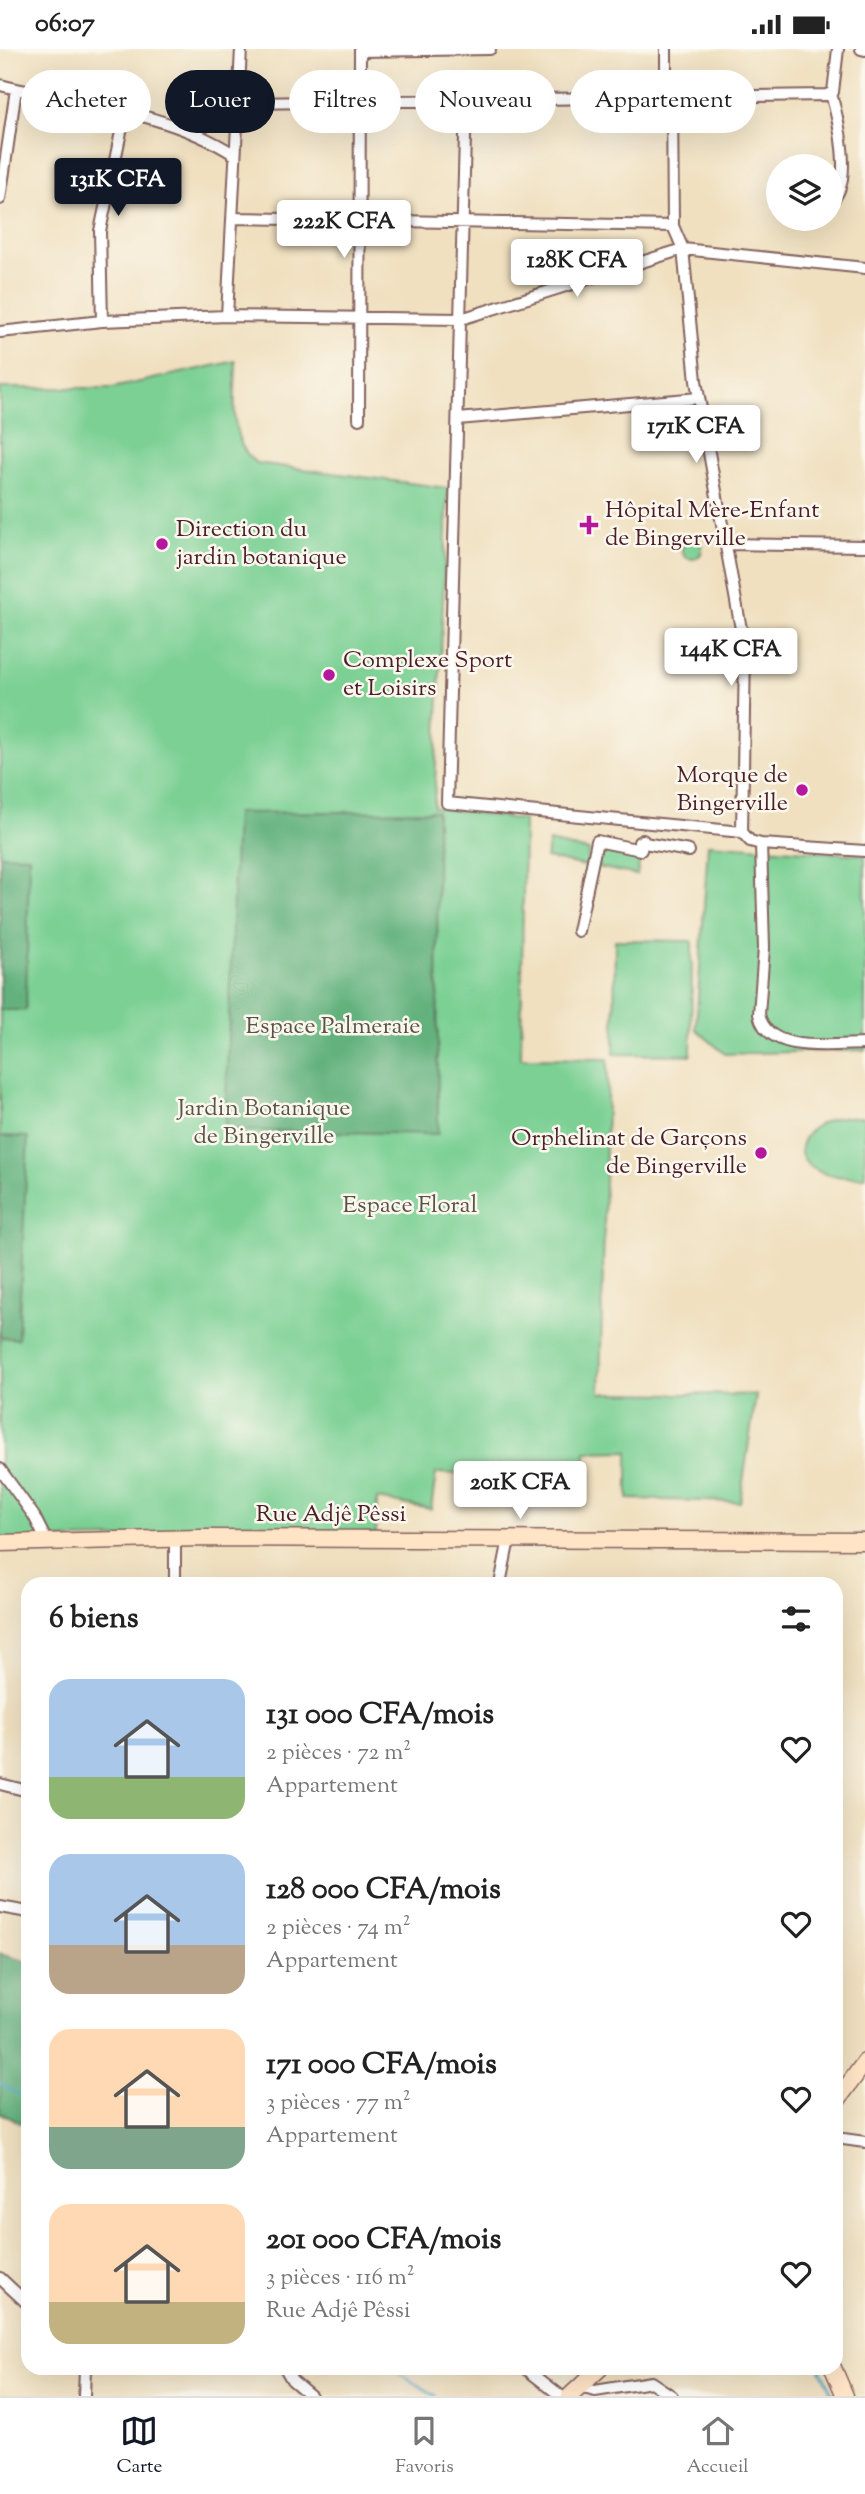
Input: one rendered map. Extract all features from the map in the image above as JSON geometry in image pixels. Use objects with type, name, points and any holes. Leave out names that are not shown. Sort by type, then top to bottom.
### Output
[{"type":"street","points":[[240,70],[241,49]]},
{"type":"street","points":[[360,70],[360,50],[490,49]]},
{"type":"street","points":[[666,49],[667,70]]},
{"type":"street","points":[[838,49],[831,94],[843,142],[842,154]]},
{"type":"street","points":[[0,85],[21,90]]},
{"type":"street","points":[[0,199],[16,89]]},
{"type":"street","points":[[756,95],[831,94]]},
{"type":"street","points":[[151,121],[208,138],[235,155]]},
{"type":"street","points":[[103,321],[100,231],[121,133]]},
{"type":"street","points":[[227,316],[236,133]]},
{"type":"street","points":[[359,419],[360,133]]},
{"type":"street","points":[[465,133],[447,803],[742,832],[750,841],[761,844],[865,851]]},
{"type":"street","points":[[670,133],[673,226],[683,249],[699,398],[746,651],[742,832]]},
{"type":"street","points":[[232,218],[673,226]]},
{"type":"street","points":[[0,332],[103,321],[227,316],[360,320],[461,319],[683,249],[865,268]]},
{"type":"street","points":[[458,419],[699,398]]},
{"type":"street","points":[[727,544],[865,546]]},
{"type":"street","points":[[578,931],[597,841],[641,850],[641,841],[689,851]]},
{"type":"street","points":[[761,844],[764,948],[759,1014],[765,1032],[783,1041],[865,1044]]},
{"type":"street","points":[[0,1469],[34,1516],[47,1542]]},
{"type":"street","points":[[175,1538],[175,1577]]},
{"type":"street","name":"Rue Adjê Pêssi","points":[[0,1543],[175,1538],[865,1541]]},
{"type":"street","points":[[501,1577],[509,1539]]},
{"type":"street","points":[[0,1784],[21,1789]]},
{"type":"street","points":[[0,1907],[21,1911]]},
{"type":"street","points":[[843,2092],[865,2062]]},
{"type":"street","points":[[843,2139],[865,2141]]},
{"type":"street","points":[[0,2278],[21,2298]]},
{"type":"street","points":[[85,2375],[85,2396]]},
{"type":"street","points":[[289,2375],[311,2396]]},
{"type":"street","points":[[534,2375],[561,2396]]},
{"type":"street","points":[[575,2391],[592,2375]]},
{"type":"street","points":[[836,2375],[845,2396]]},
{"type":"street","points":[[575,2391],[595,2391],[651,2382],[672,2396]]},
{"type":"green space","name":"Jardin Botanique de Bingerville","points":[[236,361],[236,429],[240,442],[256,463],[448,488],[434,807],[524,820],[521,1058],[608,1059],[600,1393],[756,1395],[740,1502],[628,1499],[628,1451],[586,1452],[586,1480],[436,1473],[431,1509],[377,1499],[376,1534],[0,1540],[0,388],[112,388]]},
{"type":"green space","points":[[692,539],[699,542],[702,549],[699,556],[692,559],[685,556],[682,549],[685,542]]},
{"type":"green space","name":"Espace Palmeraie","points":[[437,811],[438,1134],[225,1130],[236,813]]},
{"type":"green space","points":[[549,842],[589,851],[586,866],[546,858]]},
{"type":"green space","points":[[708,844],[865,855],[865,1050],[725,1054],[696,1029]]},
{"type":"green space","points":[[600,851],[640,859],[637,875],[597,867]]},
{"type":"green space","points":[[0,855],[29,856],[26,1010],[0,1010]]},
{"type":"green space","points":[[615,940],[692,941],[691,1055],[614,1054]]},
{"type":"green space","points":[[841,1117],[865,1117],[865,1177],[826,1174],[812,1168],[804,1160],[802,1142],[808,1134],[816,1126]]},
{"type":"green space","points":[[0,1136],[28,1137],[18,1339],[0,1337]]},
{"type":"green space","points":[[0,1954],[21,1960],[21,2124],[0,2113]]},
{"type":"waterway","points":[[0,2083],[21,2096]]},
{"type":"waterway","points":[[403,2375],[436,2396]]},
{"type":"waterway","points":[[823,2375],[833,2396]]},
{"type":"place","name":"Hôpital Mère-Enfant de Bingerville","points":[[589,525]]},
{"type":"place","name":"Direction du jardin botanique","points":[[162,544]]},
{"type":"place","name":"Complexe Sport et Loisirs","points":[[329,675]]},
{"type":"place","name":"Morque de Bingerville","points":[[802,790]]},
{"type":"place","name":"Orphelinat de Garçons de Bingerville","points":[[761,1153]]},
{"type":"park label","name":"Espace Floral","points":[[410,1206]]}]
